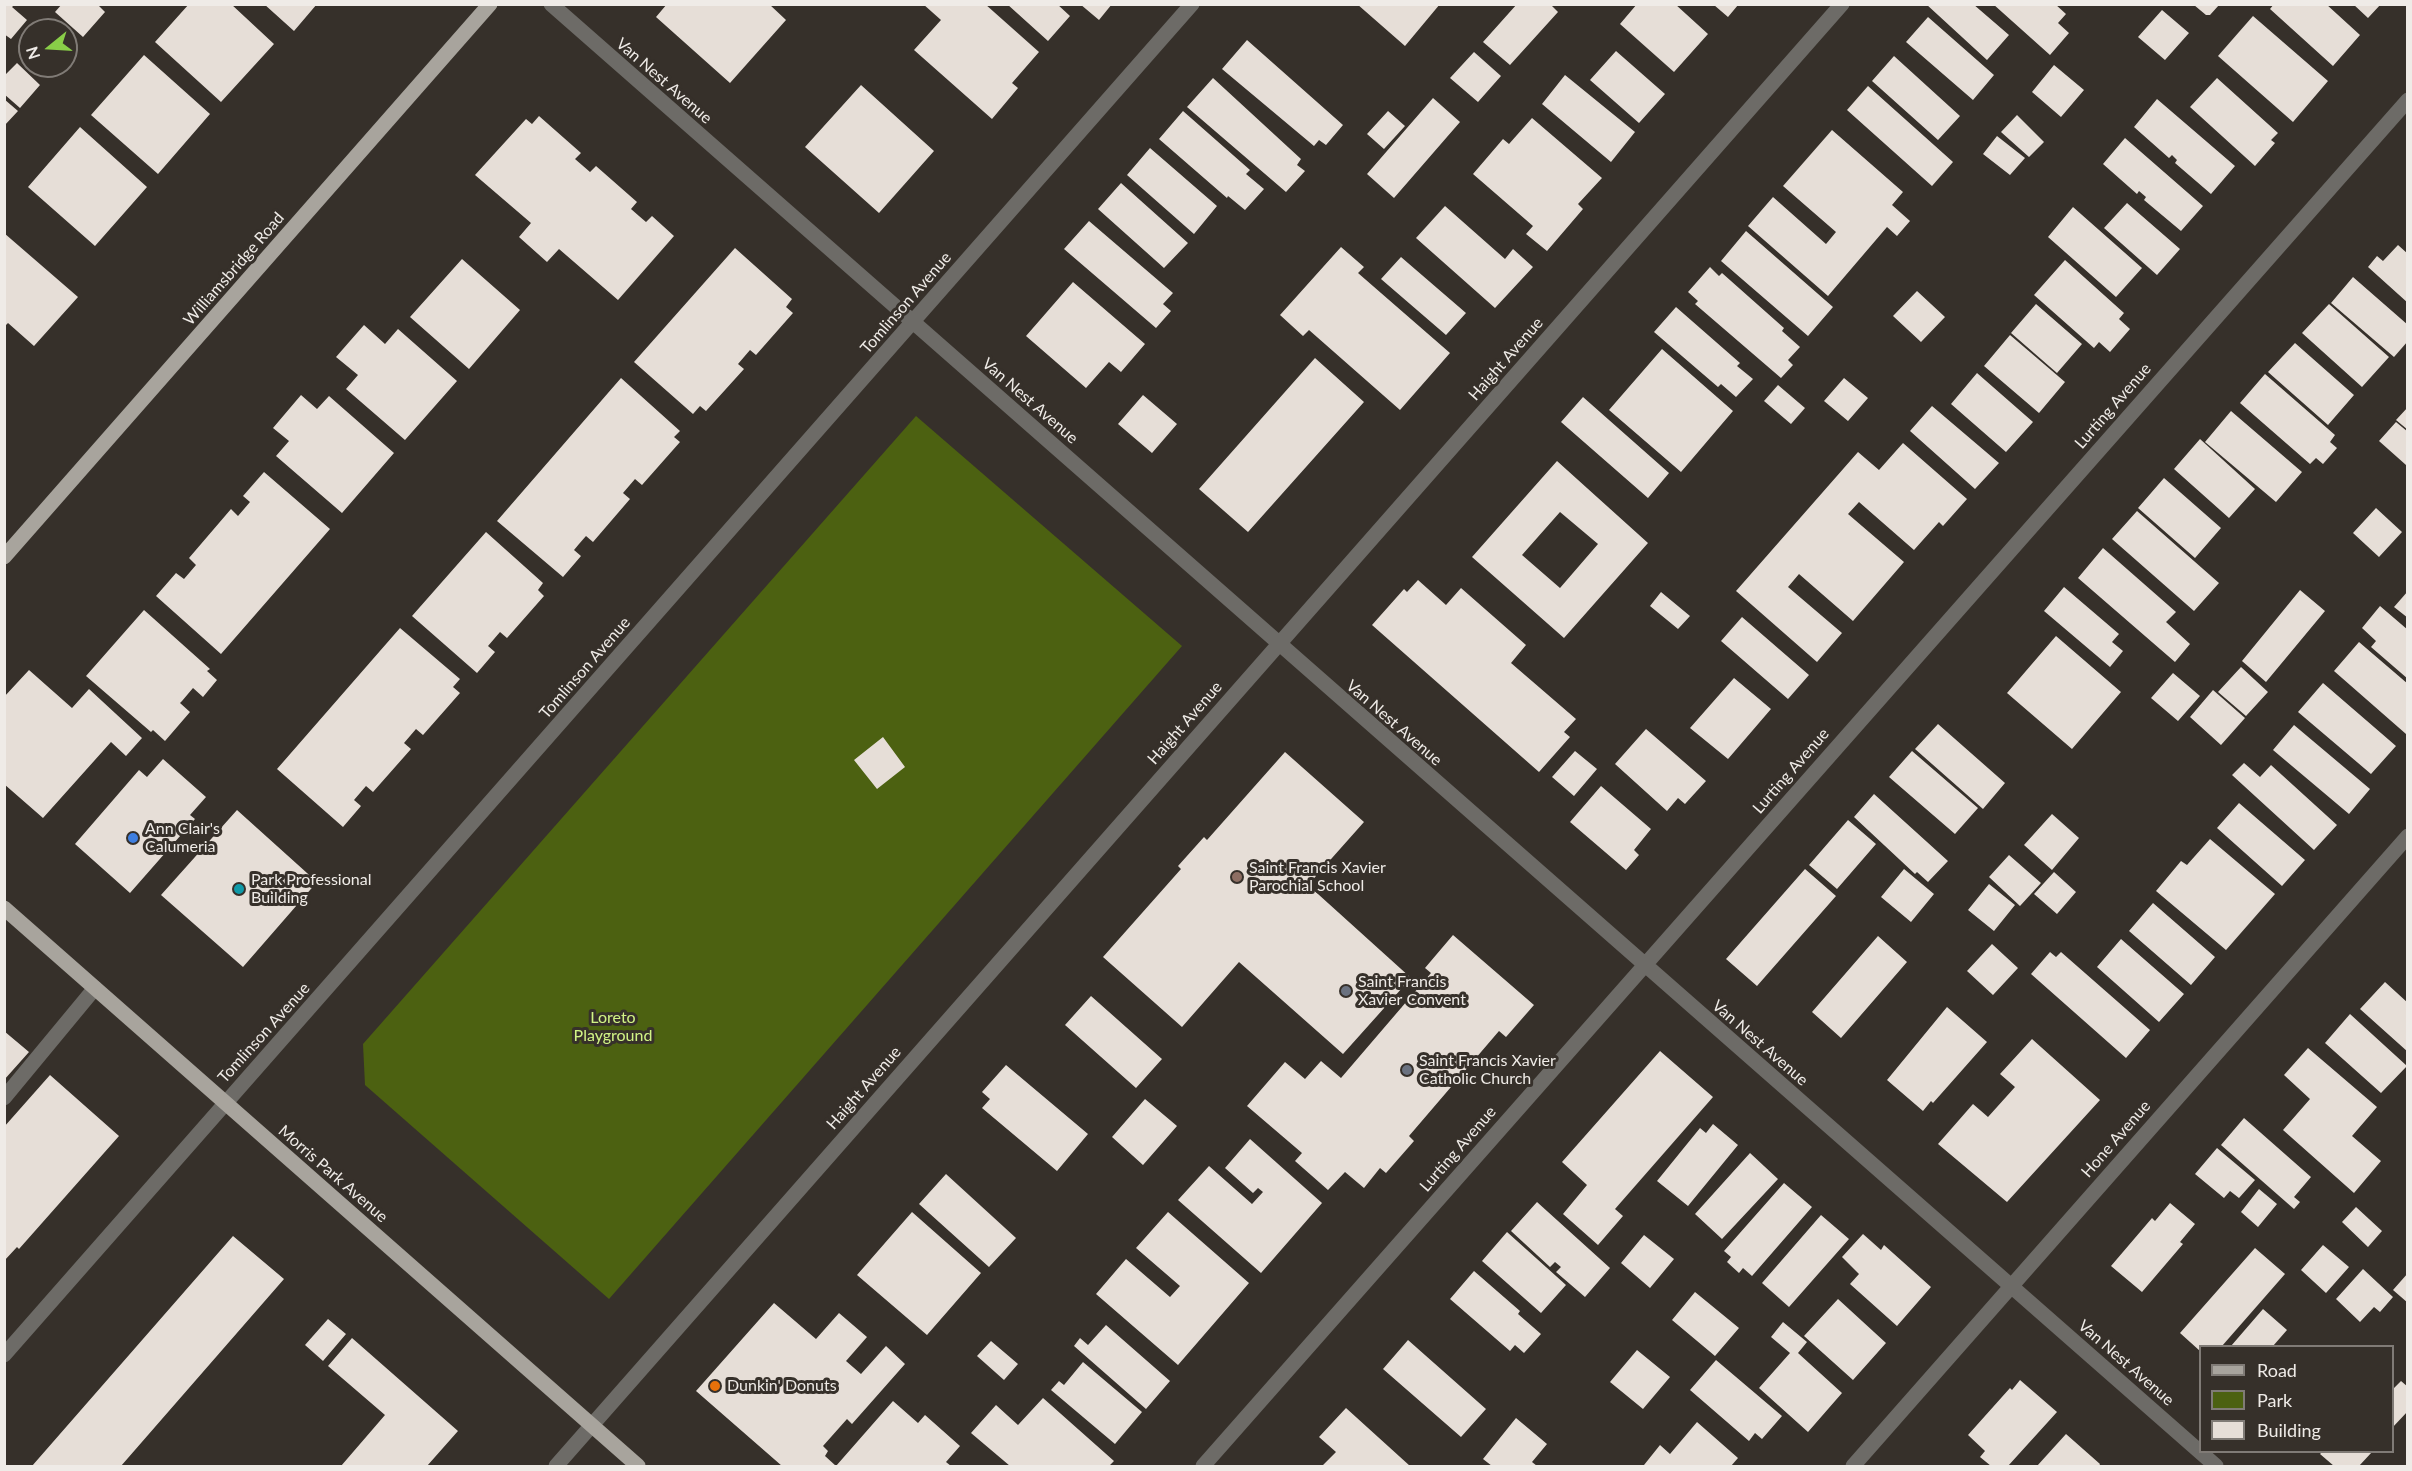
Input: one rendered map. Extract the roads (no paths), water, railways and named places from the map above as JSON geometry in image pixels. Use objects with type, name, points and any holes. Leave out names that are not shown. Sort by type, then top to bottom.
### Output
[{"type":"main road","name":"Williamsbridge Road","points":[[4,557],[490,4]]},
{"type":"main road","name":"Morris Park Avenue","points":[[4,908],[638,1467]]},
{"type":"street","name":"Van Nest Avenue","points":[[551,4],[1643,966],[2199,1452]]},
{"type":"street","name":"Tomlinson Avenue","points":[[4,1355],[1192,4]]},
{"type":"street","name":"Haight Avenue","points":[[556,1467],[1842,4]]},
{"type":"street","name":"Lurting Avenue","points":[[1203,1467],[2408,100]]},
{"type":"street","name":"Hone Avenue","points":[[1853,1467],[2408,836]]},
{"type":"street","points":[[4,1098],[95,988]]},
{"type":"street","name":"Van Nest Avenue","points":[[2200,1453],[2216,1467]]},
{"type":"place","name":"Ann Clair's Calumeria","points":[[133,838]]},
{"type":"place","name":"Saint Francis Xavier Parochial School","points":[[1237,877]]},
{"type":"place","name":"Park Professional Building","points":[[239,889]]},
{"type":"place","name":"Saint Francis Xavier Convent","points":[[1346,991]]},
{"type":"place","name":"Saint Francis Xavier Catholic Church","points":[[1407,1070]]},
{"type":"place","name":"Dunkin' Donuts","points":[[715,1386]]},
{"type":"park label","name":"Loreto Playground","points":[[613,1027]]}]
